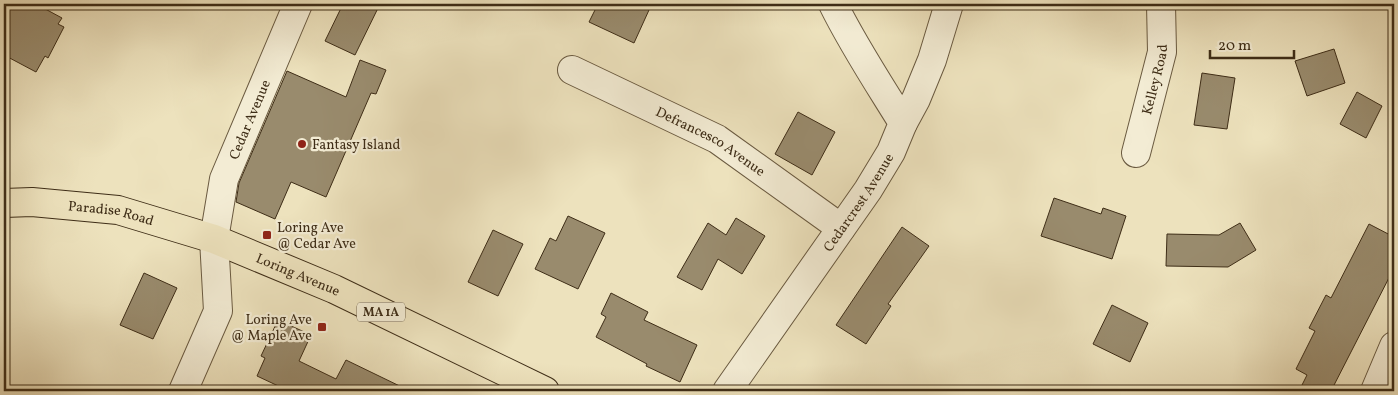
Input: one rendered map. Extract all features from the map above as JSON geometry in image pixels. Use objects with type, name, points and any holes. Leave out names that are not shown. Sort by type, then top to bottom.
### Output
[{"type":"highway","name":"Paradise Road","points":[[4,203],[32,202],[118,210],[214,238]]},
{"type":"highway","name":"Loring Avenue","points":[[214,238],[334,289],[545,391]]},
{"type":"street","name":"Cedar Avenue","points":[[183,391],[218,311],[214,238],[224,178],[298,4]]},
{"type":"street","points":[[833,4],[860,53],[904,122]]},
{"type":"street","name":"Cedarcrest Avenue","points":[[727,391],[873,183],[891,152],[932,60],[948,4]]},
{"type":"street","name":"Kelley Road","points":[[1136,153],[1162,52],[1161,4]]},
{"type":"street","name":"Defrancesco Avenue","points":[[572,70],[717,139],[841,228]]},
{"type":"street","points":[[1375,391],[1394,346]]},
{"type":"building","points":[[4,4],[36,4],[62,18],[58,24],[64,27],[48,58],[45,56],[36,72],[4,55]]},
{"type":"building","points":[[343,4],[380,4],[355,55],[325,41]]},
{"type":"building","points":[[598,4],[635,4],[649,10],[634,43],[589,22]]},
{"type":"building","points":[[1334,49],[1345,83],[1307,96],[1295,61]]},
{"type":"building","name":"Fantasy Island","points":[[360,60],[386,70],[376,94],[371,93],[326,197],[291,182],[275,219],[236,202],[239,183],[287,71],[346,97]]},
{"type":"building","points":[[1202,73],[1235,78],[1227,129],[1194,125]]},
{"type":"building","points":[[1357,92],[1382,106],[1366,138],[1340,124]]},
{"type":"building","points":[[798,112],[835,132],[812,175],[775,154]]},
{"type":"building","points":[[1054,198],[1101,214],[1103,208],[1126,216],[1112,259],[1041,236]]},
{"type":"building","points":[[568,216],[605,233],[578,289],[535,269],[550,238],[556,241]]},
{"type":"building","points":[[736,218],[765,236],[742,274],[718,259],[702,290],[677,277],[708,223],[726,235]]},
{"type":"building","points":[[1240,223],[1256,250],[1228,267],[1166,266],[1167,234],[1219,235]]},
{"type":"building","points":[[1369,224],[1394,237],[1394,268],[1331,391],[1314,391],[1302,385],[1307,375],[1296,369],[1315,331],[1309,328],[1326,295],[1331,298]]},
{"type":"building","points":[[902,227],[929,246],[888,304],[891,306],[866,344],[836,325]]},
{"type":"building","points":[[493,230],[523,244],[498,296],[468,282]]},
{"type":"building","points":[[144,273],[177,288],[153,339],[120,325]]},
{"type":"building","points":[[611,293],[648,312],[644,320],[697,345],[680,382],[646,366],[647,364],[596,337],[606,317],[601,314]]},
{"type":"building","points":[[1112,305],[1148,323],[1130,362],[1093,344]]},
{"type":"building","points":[[278,320],[311,335],[299,361],[336,379],[346,360],[410,391],[289,391],[257,376],[265,358],[261,356]]},
{"type":"place","name":"Fantasy Island","points":[[302,144]]},
{"type":"place","name":"Loring Ave @ Cedar Ave","points":[[267,235]]},
{"type":"place","name":"Loring Ave @ Maple Ave","points":[[322,327]]}]
